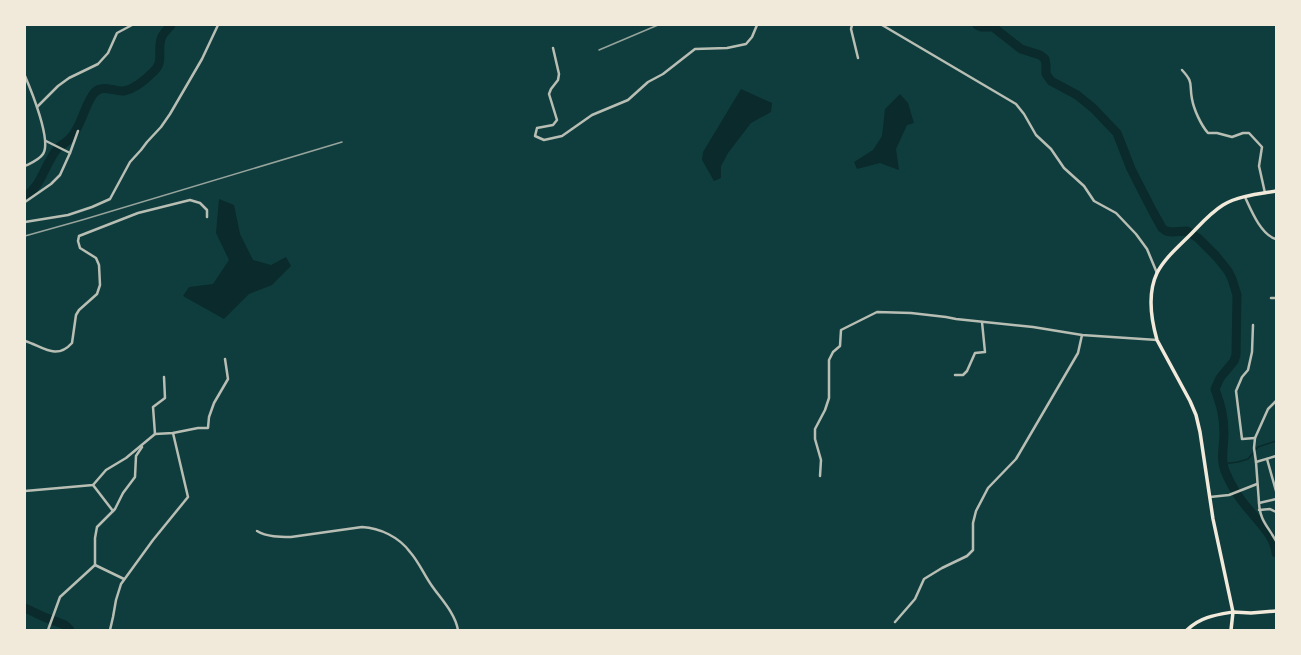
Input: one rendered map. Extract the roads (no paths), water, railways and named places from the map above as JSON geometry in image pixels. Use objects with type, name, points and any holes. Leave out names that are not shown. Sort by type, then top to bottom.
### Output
[{"type":"main road","points":[[1231,630],[1233,612],[1212,519],[1200,432],[1196,415],[1190,401],[1158,340],[1152,320],[1152,288],[1157,273],[1170,254],[1214,211],[1223,205],[1245,197],[1276,191]]},
{"type":"main road","points":[[1187,630],[1193,624],[1205,617],[1233,612],[1251,613],[1276,611]]},
{"type":"street","points":[[37,107],[58,86],[69,78],[93,67],[102,60],[108,53],[117,33],[132,25]]},
{"type":"street","points":[[25,222],[68,215],[110,199],[130,162],[135,155],[142,150],[146,142],[161,127],[170,114],[202,59],[218,25]]},
{"type":"street","points":[[553,48],[559,74],[558,80],[549,94],[558,120],[553,125],[537,128],[535,136],[544,140],[562,136],[592,115],[628,100],[648,82],[663,74],[695,49],[727,48],[746,44],[752,37],[756,25]]},
{"type":"street","points":[[852,25],[851,29],[858,58]]},
{"type":"street","points":[[883,25],[1016,104],[1024,114],[1036,136],[1050,149],[1064,168],[1084,186],[1094,201],[1116,213],[1136,234],[1147,249],[1157,273]]},
{"type":"street","points":[[1182,70],[1190,79],[1192,99],[1208,133],[1217,133],[1232,137],[1243,133],[1249,134],[1262,147],[1259,166],[1265,193]]},
{"type":"street","points":[[25,76],[37,107],[46,141],[43,155],[25,166]]},
{"type":"street","points":[[25,202],[51,184],[60,175],[78,131]]},
{"type":"street","points":[[46,141],[70,153]]},
{"type":"street","points":[[1245,197],[1254,216],[1267,235],[1276,239]]},
{"type":"street","points":[[25,341],[46,351],[54,352],[64,350],[72,343],[76,315],[79,310],[97,294],[100,285],[99,265],[96,258],[80,248],[78,241],[79,236],[138,213],[190,200],[200,203],[207,210],[207,217]]},
{"type":"street","points":[[1271,298],[1276,298]]},
{"type":"street","points":[[820,476],[821,460],[815,439],[815,429],[825,410],[829,398],[829,360],[833,352],[840,346],[841,330],[877,312],[911,313],[1033,327],[1082,335],[1158,340]]},
{"type":"street","points":[[956,375],[964,375],[975,353],[985,352],[982,322]]},
{"type":"street","points":[[1253,325],[1252,352],[1248,370],[1242,378],[1236,391],[1242,439],[1255,438]]},
{"type":"street","points":[[895,622],[915,599],[924,579],[942,568],[967,556],[972,550],[973,522],[976,511],[988,488],[1016,459],[1078,353],[1082,335]]},
{"type":"street","points":[[25,491],[93,485],[106,470],[126,458],[155,434],[208,428],[209,417],[214,403],[228,379],[225,359]]},
{"type":"street","points":[[155,434],[154,407],[165,398],[164,377]]},
{"type":"street","points":[[1276,401],[1268,409],[1255,438],[1254,450],[1259,510],[1262,520],[1269,528],[1276,541]]},
{"type":"street","points":[[110,630],[114,617],[117,593],[124,579],[188,497],[173,433]]},
{"type":"street","points":[[48,630],[60,597],[95,565],[95,538],[98,527],[113,511],[123,493],[135,477],[136,456],[143,444]]},
{"type":"street","points":[[1256,462],[1276,456]]},
{"type":"street","points":[[1268,459],[1276,491]]},
{"type":"street","points":[[1209,498],[1236,493],[1257,484]]},
{"type":"street","points":[[93,485],[113,511]]},
{"type":"street","points":[[1259,503],[1276,499]]},
{"type":"street","points":[[1259,510],[1270,509],[1276,512]]},
{"type":"street","points":[[257,531],[262,534],[279,537],[291,537],[362,528],[379,530],[393,537],[410,551],[427,579],[455,619],[458,630]]},
{"type":"street","points":[[95,565],[124,579]]},
{"type":"water","points":[[741,89],[772,103],[771,112],[751,123],[728,153],[721,166],[721,178],[714,181],[702,160],[703,152]]},
{"type":"water","points":[[900,94],[908,103],[914,123],[907,125],[896,149],[899,170],[880,163],[857,169],[854,162],[873,150],[882,136],[885,109]]},
{"type":"water","points":[[219,199],[234,205],[240,234],[253,260],[271,265],[286,257],[291,266],[272,285],[249,294],[224,319],[183,296],[189,287],[213,284],[229,260],[216,233]]},
{"type":"waterway","points":[[25,197],[35,187],[57,149],[74,134],[92,95],[95,92],[105,88],[120,91],[128,90],[143,81],[156,69],[160,61],[160,44],[162,37],[171,25]]},
{"type":"waterway","points":[[977,25],[981,27],[993,27],[1021,49],[1040,55],[1045,59],[1046,74],[1051,81],[1077,95],[1093,108],[1117,133],[1131,169],[1162,228],[1166,231],[1172,232],[1187,231],[1198,238],[1216,256],[1228,271],[1237,295],[1236,355],[1234,361],[1220,378],[1215,389],[1223,416],[1223,462],[1225,471],[1233,487],[1243,503],[1270,536],[1276,553]]},
{"type":"waterway","points":[[1223,464],[1248,459],[1258,447],[1276,441]]},
{"type":"waterway","points":[[25,608],[65,625],[70,630]]},
{"type":"railway","points":[[599,50],[658,25]]},
{"type":"railway","points":[[25,236],[342,142]]}]
